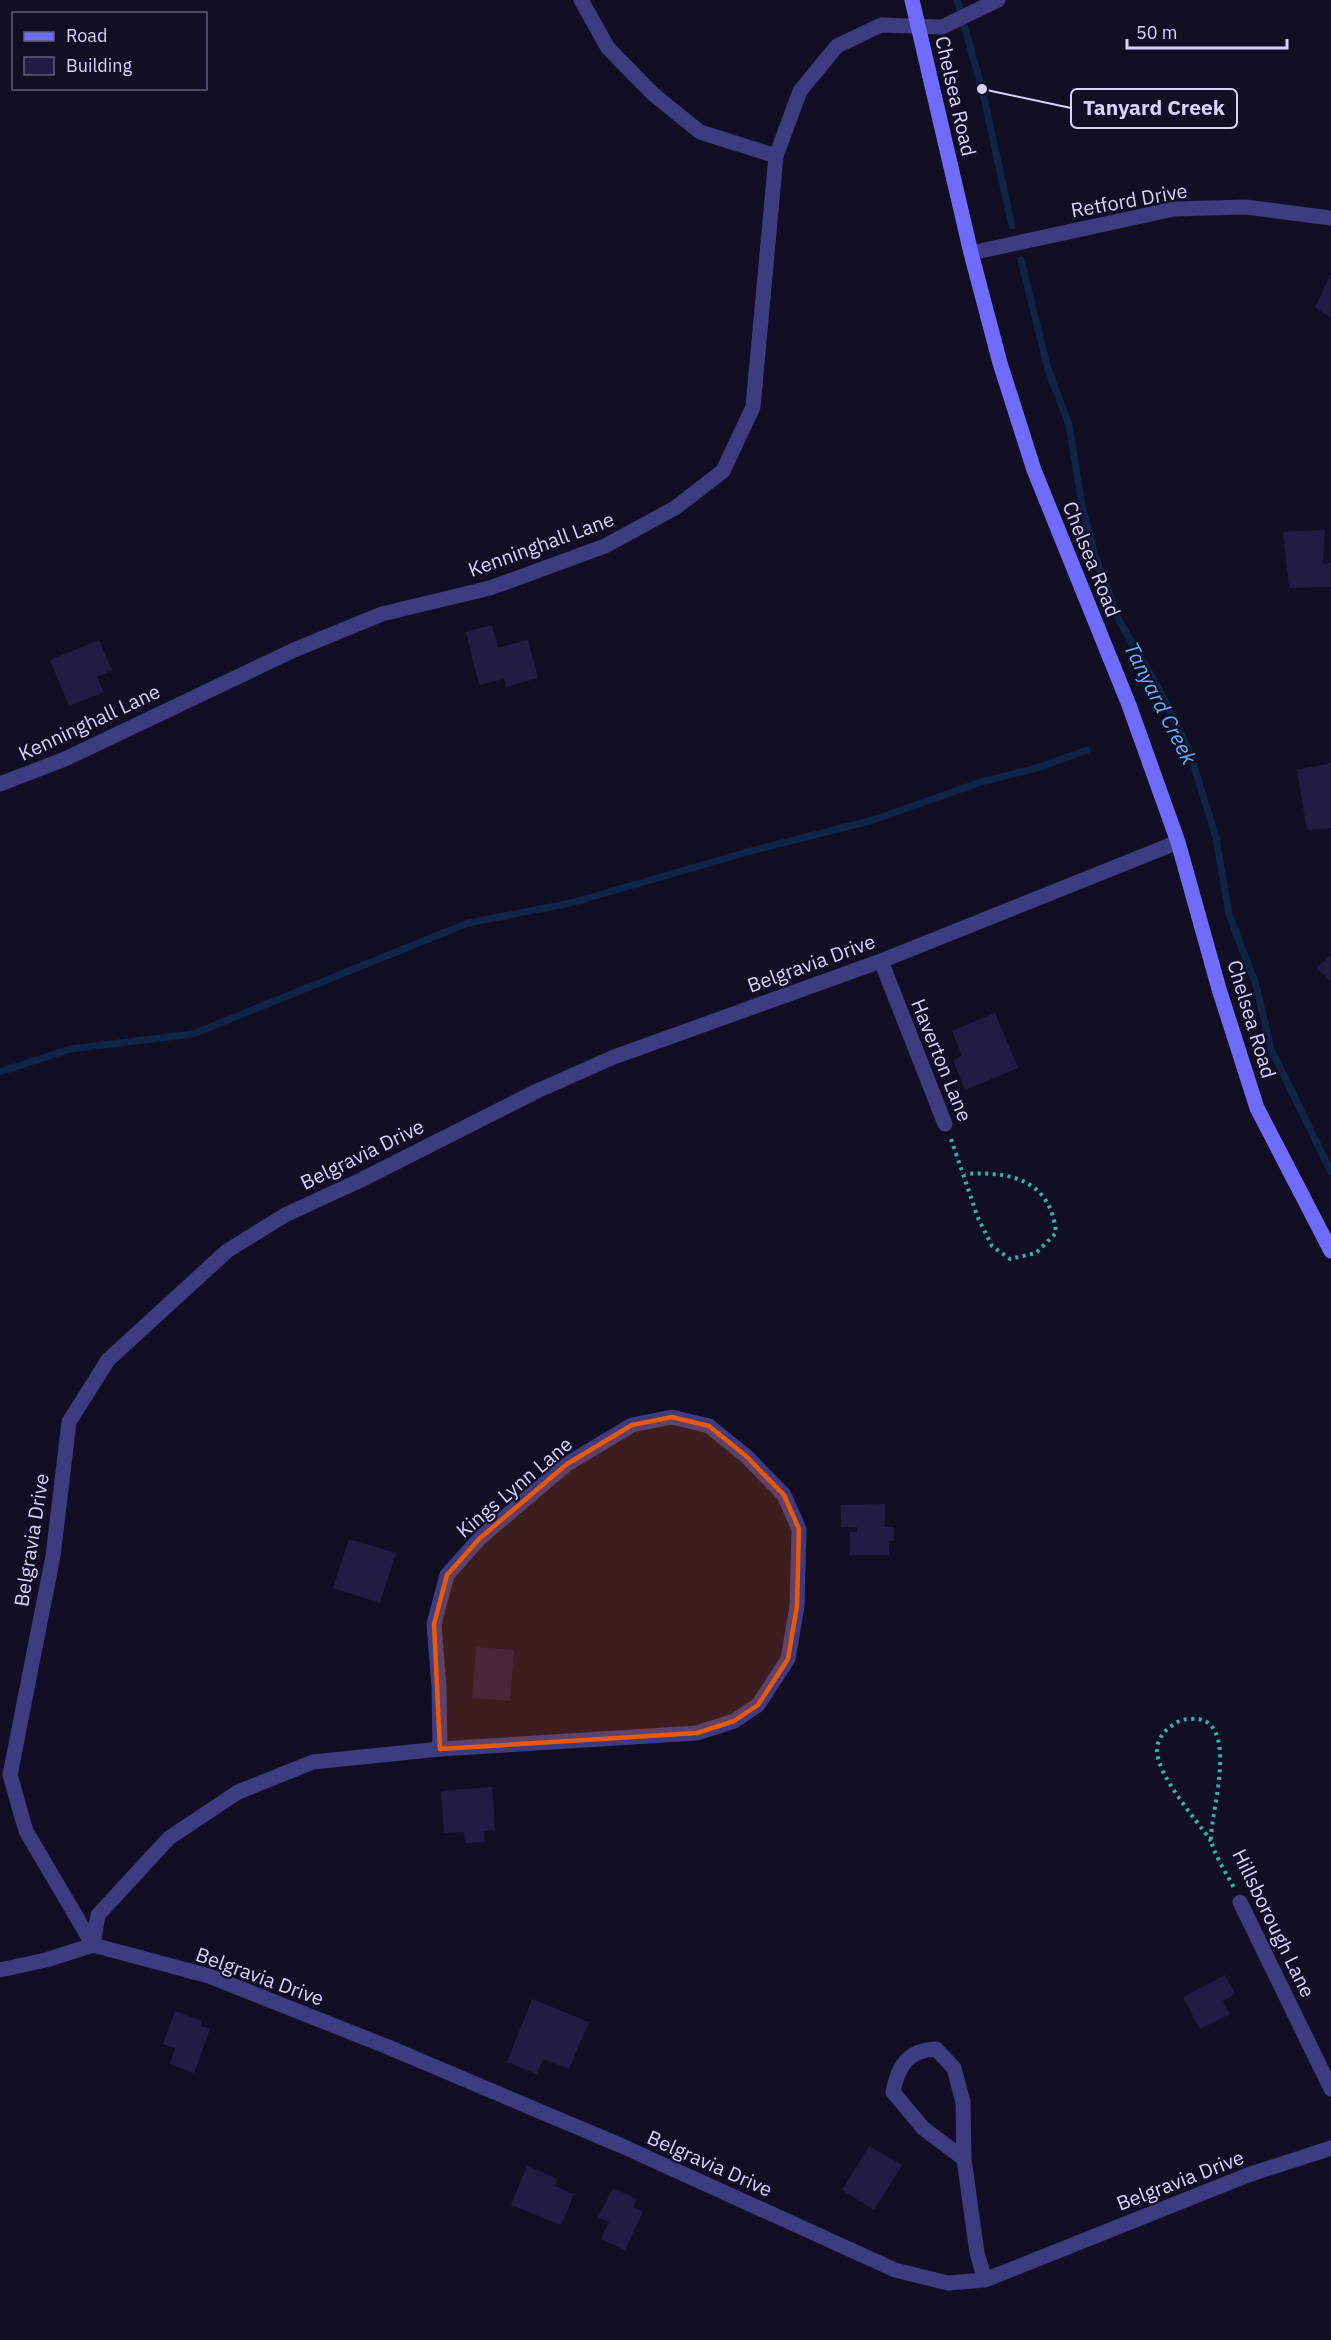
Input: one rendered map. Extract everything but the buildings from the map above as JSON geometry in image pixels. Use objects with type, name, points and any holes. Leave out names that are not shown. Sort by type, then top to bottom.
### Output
[{"type":"street","points":[[581,0],[608,48],[653,94],[700,132],[776,156]]},
{"type":"street","name":"Chelsea Road","points":[[912,0],[971,254],[1000,363],[1034,470],[1129,705],[1178,842],[1257,1108],[1331,1251]]},
{"type":"street","name":"Kenninghall Lane","points":[[0,784],[65,759],[294,650],[382,614],[490,588],[605,546],[675,508],[723,471],[753,407],[776,156],[800,91],[837,46],[881,25],[942,27],[998,0]]},
{"type":"street","name":"Retford Drive","points":[[971,254],[1174,209],[1246,207],[1331,218]]},
{"type":"street","name":"Belgravia Drive","points":[[1178,842],[881,961],[614,1057],[537,1091],[285,1215],[227,1251],[108,1360],[69,1422],[53,1556],[10,1775],[26,1831],[93,1945],[209,1976],[387,2047],[622,2146],[895,2270],[948,2283],[985,2280],[1248,2175],[1331,2148]]},
{"type":"street","name":"Haverton Lane","points":[[881,961],[945,1124]]},
{"type":"street","name":"Kings Lynn Lane","points":[[93,1945],[98,1915],[169,1838],[238,1792],[313,1762],[440,1749],[697,1733],[734,1722],[758,1704],[788,1659],[797,1606],[800,1529],[784,1495],[746,1456],[709,1426],[672,1417],[632,1425],[567,1464],[480,1538],[447,1575],[434,1624],[439,1687],[440,1749]]},
{"type":"street","name":"Hillsborough Lane","points":[[1240,1902],[1331,2088]]},
{"type":"street","points":[[0,1970],[46,1960],[93,1945]]},
{"type":"street","points":[[964,2159],[923,2128],[893,2092],[896,2076],[908,2059],[921,2049],[936,2049],[954,2068],[963,2102],[964,2159],[977,2253],[985,2280]]},
{"type":"path","name":"Haverton Lane","points":[[945,1124],[965,1174],[978,1218],[992,1246],[1010,1259],[1036,1253],[1056,1233],[1054,1212],[1040,1191],[1013,1177],[989,1173],[965,1174]]},
{"type":"path","name":"Hillsborough Lane","points":[[1210,1841],[1222,1760],[1220,1742],[1209,1724],[1199,1718],[1182,1719],[1162,1733],[1157,1750],[1164,1773],[1210,1841],[1240,1902]]},
{"type":"highlighted area","points":[[672,1417],[709,1426],[746,1456],[784,1495],[799,1529],[797,1606],[788,1659],[758,1705],[734,1721],[697,1733],[440,1749],[434,1624],[447,1575],[480,1538],[567,1464],[632,1425]]},
{"type":"waterway","name":"Tanyard Creek","points":[[957,0],[982,89],[1012,226]]},
{"type":"waterway","name":"Tanyard Creek","points":[[1021,260],[1048,369],[1069,425],[1082,505],[1095,556],[1119,620],[1159,689],[1190,753],[1216,838],[1229,914],[1256,985],[1271,1049],[1331,1172]]},
{"type":"waterway","points":[[0,1072],[70,1049],[193,1034],[468,923],[571,903],[751,851],[873,820],[981,782],[1040,767],[1087,750]]},
{"type":"place","name":"Tanyard Creek","points":[[982,89]]}]
